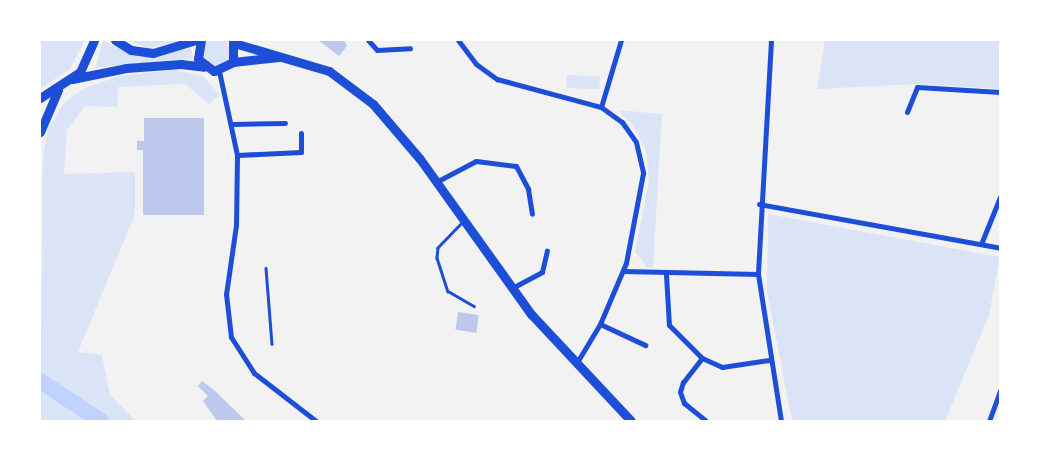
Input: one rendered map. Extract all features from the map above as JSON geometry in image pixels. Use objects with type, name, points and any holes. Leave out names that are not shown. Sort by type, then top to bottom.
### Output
[{"type":"main road","points":[[40,98],[58,90],[72,79],[89,57],[94,40]]},
{"type":"main road","points":[[115,40],[131,50],[153,53],[196,40]]},
{"type":"main road","points":[[201,40],[197,53],[204,67]]},
{"type":"main road","points":[[233,62],[234,42],[329,71],[356,88],[395,128],[512,289],[575,364],[630,421]]},
{"type":"main road","points":[[72,79],[126,68],[181,64],[219,71],[233,62],[287,57]]},
{"type":"main road","points":[[40,132],[58,90]]},
{"type":"street","points":[[368,40],[376,50],[410,48]]},
{"type":"street","points":[[458,40],[476,64],[497,79],[601,107],[632,135],[643,166],[623,271],[600,324],[575,364]]},
{"type":"street","points":[[601,107],[621,40]]},
{"type":"street","points":[[771,40],[760,204],[758,274],[769,360],[781,421]]},
{"type":"street","points":[[219,71],[233,124],[237,155],[236,225],[226,294],[231,337],[239,356],[254,373],[316,421]]},
{"type":"street","points":[[906,112],[917,87],[1000,92]]},
{"type":"street","points":[[233,124],[285,123]]},
{"type":"street","points":[[237,155],[301,152],[300,133]]},
{"type":"street","points":[[436,182],[476,161],[516,166],[528,189],[532,214]]},
{"type":"street","points":[[981,244],[1000,197]]},
{"type":"street","points":[[760,204],[1000,248]]},
{"type":"street","points":[[512,289],[542,272],[546,251]]},
{"type":"street","points":[[623,271],[666,275],[758,274]]},
{"type":"street","points":[[666,275],[669,325],[702,358],[722,367],[769,360]]},
{"type":"street","points":[[600,324],[645,345]]},
{"type":"street","points":[[702,358],[683,382],[680,392],[684,403],[706,421]]},
{"type":"street","points":[[989,421],[998,404],[1000,390]]},
{"type":"lane","points":[[464,222],[438,248],[437,258],[448,291],[474,306]]},
{"type":"lane","points":[[266,268],[272,344]]},
{"type":"shaded area","points":[[40,40],[85,40],[70,69],[40,89]]},
{"type":"shaded area","points":[[103,40],[140,58],[191,48],[193,58],[95,68]]},
{"type":"shaded area","points":[[124,40],[184,40],[149,48]]},
{"type":"shaded area","points":[[207,40],[227,40],[230,60],[213,67],[202,57]]},
{"type":"shaded area","points":[[825,40],[1000,40],[1000,89],[917,84],[817,89]]},
{"type":"shaded area","points":[[174,70],[203,76],[220,95],[209,104],[185,84],[118,87],[117,107],[85,106],[67,130],[64,174],[135,172],[135,214],[78,352],[102,355],[110,395],[136,421],[40,421],[43,156],[48,128],[64,103],[85,88],[119,76]]},
{"type":"shaded area","points":[[567,75],[600,76],[600,89],[567,88]]},
{"type":"shaded area","points":[[618,110],[662,114],[653,268],[647,267],[635,252],[649,181],[646,150],[633,125]]},
{"type":"shaded area","points":[[768,214],[1000,257],[989,315],[945,421],[792,421],[767,291]]},
{"type":"building","points":[[318,40],[344,40],[347,46],[339,56]]},
{"type":"building","points":[[144,118],[204,118],[204,215],[143,215],[143,150],[137,150],[137,141],[144,141]]},
{"type":"building","points":[[458,312],[479,315],[476,333],[455,330]]},
{"type":"building","points":[[202,381],[246,421],[217,421],[203,401],[208,396],[198,386]]},
{"type":"waterway","points":[[40,381],[101,421]]}]
